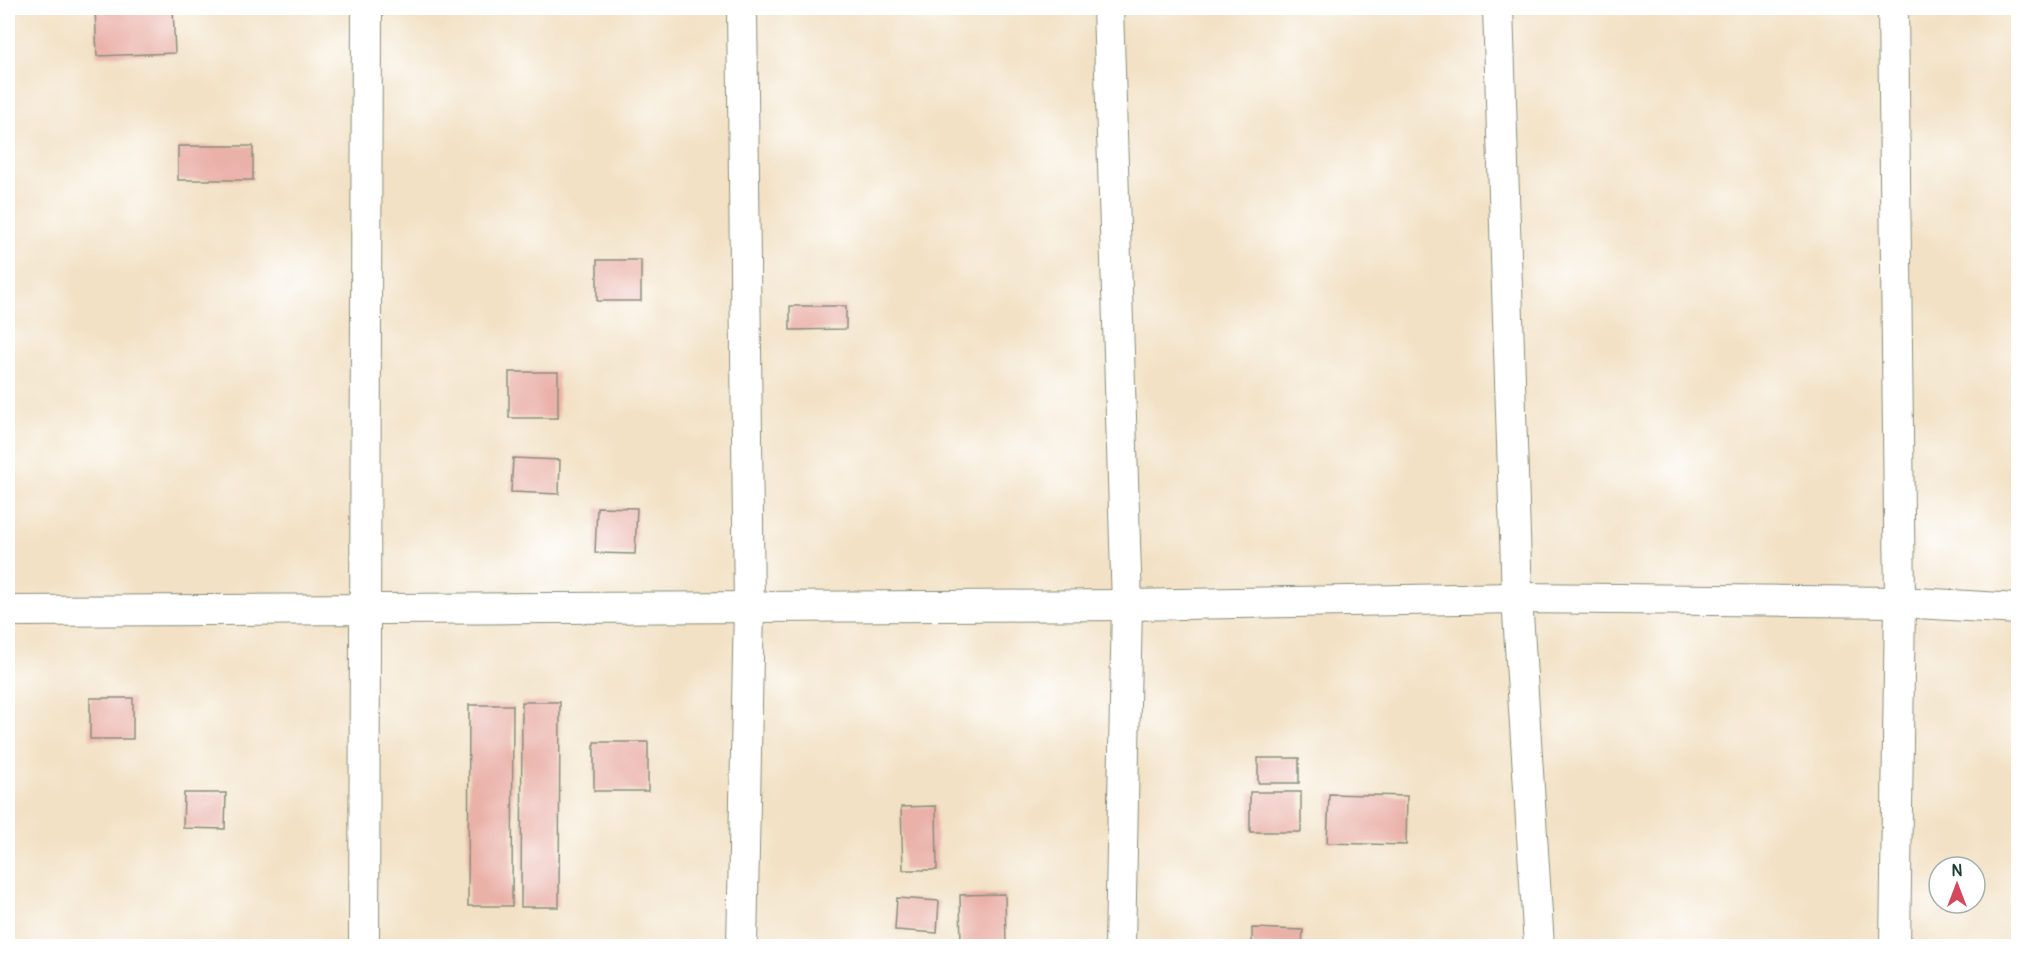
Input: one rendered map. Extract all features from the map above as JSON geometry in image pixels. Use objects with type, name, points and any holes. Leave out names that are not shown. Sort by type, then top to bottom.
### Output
[{"type":"street","points":[[364,946],[367,8]]},
{"type":"street","points":[[742,8],[749,608],[742,946]]},
{"type":"street","points":[[1108,8],[1127,606],[1120,946]]},
{"type":"street","points":[[1498,8],[1517,598],[1539,946]]},
{"type":"street","points":[[1893,8],[1900,602],[1895,946]]},
{"type":"street","points":[[8,611],[1127,606],[1517,598],[1900,602],[2019,609]]},
{"type":"building","points":[[95,8],[173,8],[175,53],[97,56]]},
{"type":"building","points":[[178,146],[253,146],[253,180],[178,180]]},
{"type":"building","points":[[597,260],[641,260],[641,301],[597,301]]},
{"type":"building","points":[[790,306],[846,306],[846,329],[790,330]]},
{"type":"building","points":[[509,372],[558,372],[558,418],[509,418]]},
{"type":"building","points":[[513,458],[560,460],[559,494],[511,492]]},
{"type":"building","points":[[597,507],[637,508],[635,554],[595,553]]},
{"type":"building","points":[[90,698],[133,698],[133,739],[90,739]]},
{"type":"building","points":[[522,702],[560,702],[559,907],[521,907]]},
{"type":"building","points":[[469,705],[513,705],[512,906],[468,906]]},
{"type":"building","points":[[594,742],[648,742],[648,791],[594,791]]},
{"type":"building","points":[[1258,758],[1299,758],[1299,783],[1258,783]]},
{"type":"building","points":[[1250,792],[1301,792],[1301,832],[1250,832]]},
{"type":"building","points":[[184,793],[226,793],[225,829],[183,828]]},
{"type":"building","points":[[1329,794],[1407,796],[1406,845],[1327,843]]},
{"type":"building","points":[[936,806],[937,870],[903,870],[901,807]]},
{"type":"building","points":[[1005,894],[1006,946],[961,946],[960,895]]},
{"type":"building","points":[[897,898],[939,901],[937,933],[895,930]]},
{"type":"building","points":[[1252,928],[1303,930],[1302,946],[1252,946]]}]
